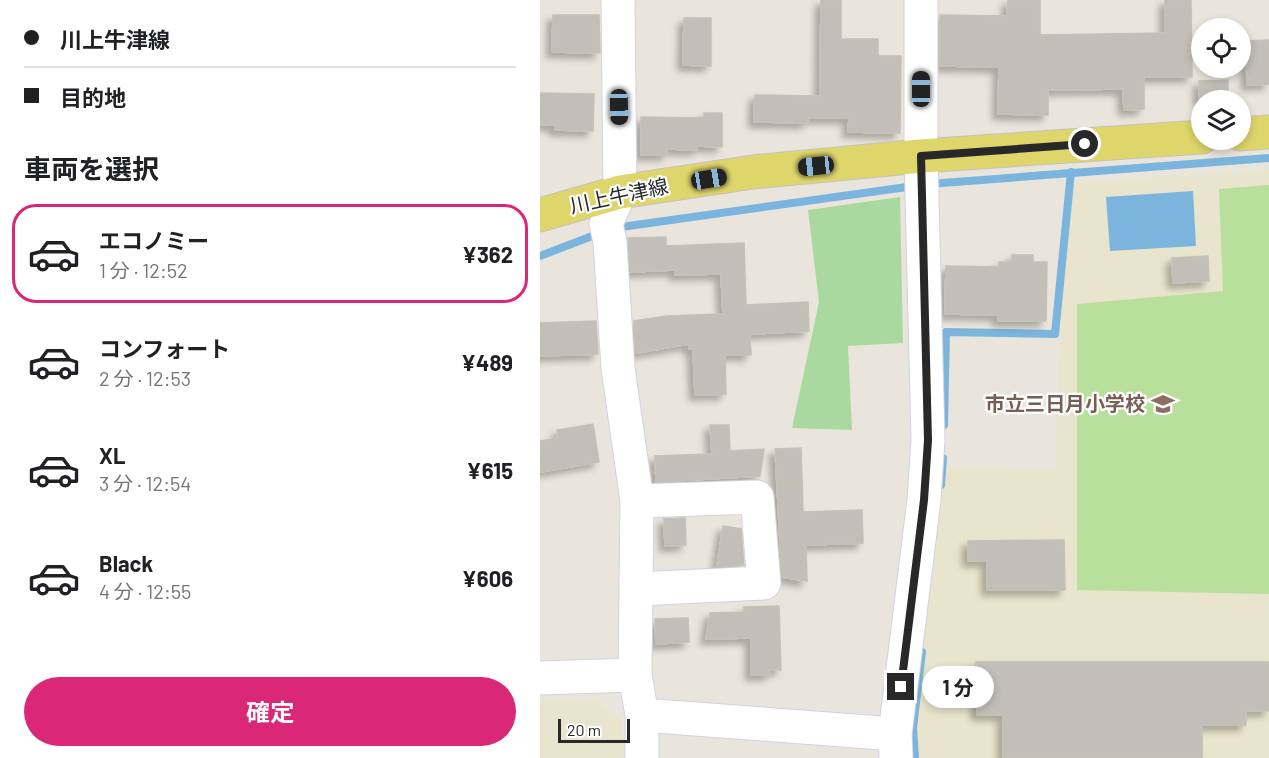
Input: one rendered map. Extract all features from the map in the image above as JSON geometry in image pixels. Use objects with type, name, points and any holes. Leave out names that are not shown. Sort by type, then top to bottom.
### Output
[{"type":"main road","points":[[1251,133],[1269,132]]},
{"type":"main road","name":"川上牛津線","points":[[540,215],[620,192],[753,172],[921,176],[1191,138]]},
{"type":"street","points":[[618,0],[620,192],[608,233],[618,368],[637,501],[635,675],[642,715],[642,758]]},
{"type":"street","points":[[642,715],[896,746],[924,500],[928,440],[921,176],[921,0]]},
{"type":"street","points":[[636,589],[764,583],[757,497],[637,501]]},
{"type":"street","points":[[540,678],[635,675]]},
{"type":"shaded area","name":"市立三日月小学校","points":[[1269,169],[1269,758],[912,758],[910,730],[939,467],[1056,468],[1059,342],[1072,183]]},
{"type":"shaded area","points":[[596,700],[622,721],[623,758],[540,758],[540,701]]},
{"type":"green space","points":[[1269,185],[1269,594],[1077,590],[1077,304],[1223,291],[1219,189]]},
{"type":"green space","points":[[900,197],[903,343],[848,346],[852,430],[792,428],[819,302],[808,210]]},
{"type":"water","points":[[1193,191],[1196,246],[1110,251],[1106,197]]},
{"type":"building","points":[[821,0],[841,0],[841,39],[878,39],[878,56],[901,56],[900,133],[848,132],[849,118],[808,118],[807,123],[754,122],[755,95],[820,96]]},
{"type":"building","points":[[1008,0],[1040,0],[1040,35],[1165,33],[1165,0],[1191,0],[1191,77],[1144,77],[1144,109],[1124,110],[1123,89],[1048,90],[1048,115],[998,114],[999,67],[940,66],[940,15],[1007,16]]},
{"type":"building","points":[[553,15],[599,15],[600,53],[552,52]]},
{"type":"building","points":[[684,18],[711,18],[711,66],[683,65]]},
{"type":"building","points":[[1269,40],[1269,84],[1247,85],[1247,78],[1251,78],[1251,41]]},
{"type":"building","points":[[1228,80],[1228,90],[1199,90],[1199,81]]},
{"type":"building","points":[[540,93],[594,94],[593,131],[555,130],[555,125],[540,125]]},
{"type":"building","points":[[704,113],[722,113],[722,147],[697,146],[697,150],[667,149],[667,155],[641,155],[641,117],[704,118]]},
{"type":"building","points":[[666,237],[666,246],[744,243],[746,305],[808,302],[809,331],[750,334],[751,355],[725,355],[726,394],[695,395],[693,349],[689,349],[689,344],[636,353],[634,321],[667,316],[723,314],[721,274],[675,275],[675,270],[631,272],[628,238]]},
{"type":"building","points":[[1012,255],[1033,255],[1033,262],[1047,262],[1046,321],[998,321],[998,315],[945,314],[946,266],[999,267],[999,262],[1012,262]]},
{"type":"building","points":[[1208,256],[1209,281],[1173,283],[1172,258]]},
{"type":"building","points":[[596,321],[598,354],[540,356],[540,323]]},
{"type":"building","points":[[593,424],[599,462],[540,472],[540,441],[559,438],[557,430]]},
{"type":"building","points":[[710,425],[729,425],[730,451],[764,449],[760,476],[656,482],[655,456],[712,454]]},
{"type":"building","points":[[801,448],[803,512],[862,510],[863,543],[806,545],[807,581],[782,577],[775,449]]},
{"type":"building","points":[[685,518],[686,545],[665,546],[664,519]]},
{"type":"building","points":[[723,526],[741,529],[744,565],[717,566]]},
{"type":"building","points":[[1064,540],[1065,590],[987,590],[987,561],[968,561],[968,541]]},
{"type":"building","points":[[779,606],[781,670],[770,670],[770,675],[751,675],[751,638],[706,639],[710,613],[744,612],[744,607]]},
{"type":"building","points":[[688,618],[689,642],[656,644],[655,619]]},
{"type":"building","points":[[976,662],[1269,662],[1269,711],[1246,711],[1246,725],[1202,725],[1202,758],[1003,758],[1003,715],[977,715]]},
{"type":"waterway","points":[[929,184],[1269,158]]},
{"type":"waterway","points":[[944,425],[946,332],[1055,334],[1071,172]]},
{"type":"waterway","points":[[614,228],[914,186]]},
{"type":"waterway","points":[[540,256],[600,233]]},
{"type":"waterway","points":[[941,485],[943,458]]},
{"type":"waterway","points":[[915,758],[913,728],[922,652]]},
{"type":"place","name":"市立三日月小学校","points":[[1163,404]]},
{"type":"route","points":[[901,687],[924,500],[928,440],[921,156],[1085,144]]}]
